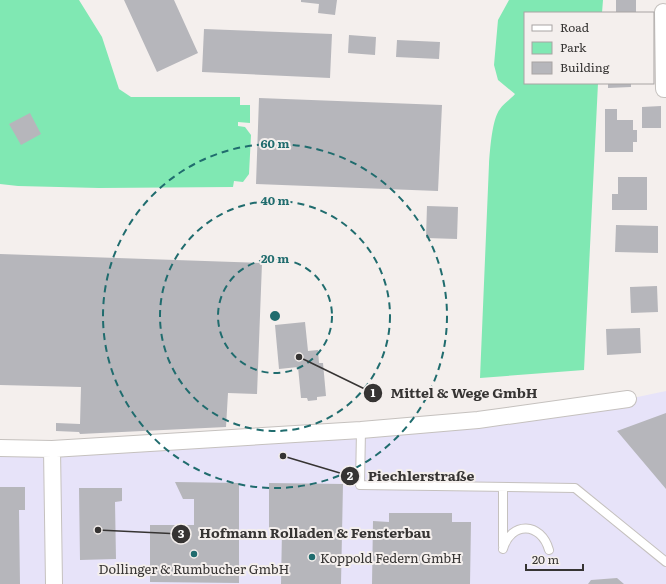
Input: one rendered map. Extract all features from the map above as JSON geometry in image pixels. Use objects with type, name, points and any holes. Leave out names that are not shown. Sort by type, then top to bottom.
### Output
[{"type":"street","points":[[664,12],[664,89],[666,89]]},
{"type":"street","points":[[0,448],[52,449],[361,430],[478,420],[628,399]]},
{"type":"street","points":[[52,449],[54,584]]},
{"type":"lane","points":[[361,430],[360,485],[575,488],[666,562]]},
{"type":"lane","points":[[504,488],[503,549],[509,535],[515,531],[530,529],[543,536],[547,542],[549,550]]},
{"type":"shaded area","points":[[666,391],[666,584],[0,584],[0,448],[254,437],[628,399]]},
{"type":"green space","points":[[0,0],[79,0],[102,37],[119,89],[131,97],[240,97],[240,105],[250,105],[250,123],[238,122],[238,126],[245,127],[251,135],[249,174],[243,182],[234,181],[233,187],[99,188],[18,186],[0,184]]},
{"type":"green space","points":[[509,0],[603,0],[602,12],[524,12],[524,84],[598,84],[584,370],[480,378],[491,143],[493,127],[497,114],[501,107],[515,94],[498,80],[494,65],[498,20]]},
{"type":"building","points":[[124,0],[174,0],[198,53],[157,72]]},
{"type":"building","points":[[301,0],[337,0],[335,15],[318,13],[319,4],[301,2]]},
{"type":"building","points":[[616,0],[636,0],[636,12],[616,12]]},
{"type":"building","points":[[204,29],[332,34],[330,78],[202,72]]},
{"type":"building","points":[[349,35],[376,37],[375,55],[348,53]]},
{"type":"building","points":[[397,40],[440,42],[439,59],[396,57]]},
{"type":"building","points":[[608,84],[631,84],[631,87],[608,88]]},
{"type":"building","points":[[259,98],[442,105],[438,191],[256,184]]},
{"type":"building","points":[[661,106],[661,128],[642,128],[642,107]]},
{"type":"building","points":[[605,109],[617,109],[617,120],[633,120],[633,130],[637,130],[637,142],[633,142],[633,152],[605,152]]},
{"type":"building","points":[[30,113],[41,134],[21,145],[9,124]]},
{"type":"building","points":[[618,177],[647,177],[647,210],[612,210],[612,194],[618,194]]},
{"type":"building","points":[[427,206],[458,207],[457,239],[426,238]]},
{"type":"building","points":[[616,225],[658,226],[658,253],[615,252]]},
{"type":"building","points":[[0,254],[262,263],[257,394],[228,393],[226,427],[80,434],[79,432],[56,431],[56,423],[80,424],[81,387],[0,385]]},
{"type":"building","points":[[657,286],[658,312],[631,313],[630,287]]},
{"type":"building","points":[[305,322],[308,351],[318,350],[319,363],[323,363],[326,396],[317,397],[317,400],[308,401],[307,398],[301,398],[298,367],[279,369],[275,325]]},
{"type":"building","points":[[640,328],[641,353],[607,355],[606,329]]},
{"type":"building","points":[[666,413],[666,489],[617,431]]},
{"type":"building","name":"Dollinger & Rumbucher GmbH","points":[[175,482],[239,483],[239,583],[150,582],[150,525],[194,525],[194,499],[183,499]]},
{"type":"building","name":"Koppold Federn GmbH","points":[[269,483],[343,484],[341,584],[281,584],[282,530],[269,530]]},
{"type":"building","points":[[0,487],[25,487],[25,510],[19,510],[20,584],[0,584]]},
{"type":"building","points":[[79,488],[122,488],[122,501],[115,502],[116,559],[80,560]]},
{"type":"building","points":[[389,513],[452,513],[452,522],[471,522],[470,584],[372,584],[373,521],[389,522]]},
{"type":"building","points":[[617,578],[624,584],[588,584],[591,580]]},
{"type":"place","name":"Mittel & Wege GmbH","points":[[299,357]]},
{"type":"place","name":"Piechlerstraße","points":[[283,456]]},
{"type":"place","name":"Hofmann Rolladen & Fensterbau","points":[[98,530]]},
{"type":"place","name":"Dollinger & Rumbucher GmbH","points":[[194,554]]},
{"type":"place","name":"Koppold Federn GmbH","points":[[312,557]]}]
